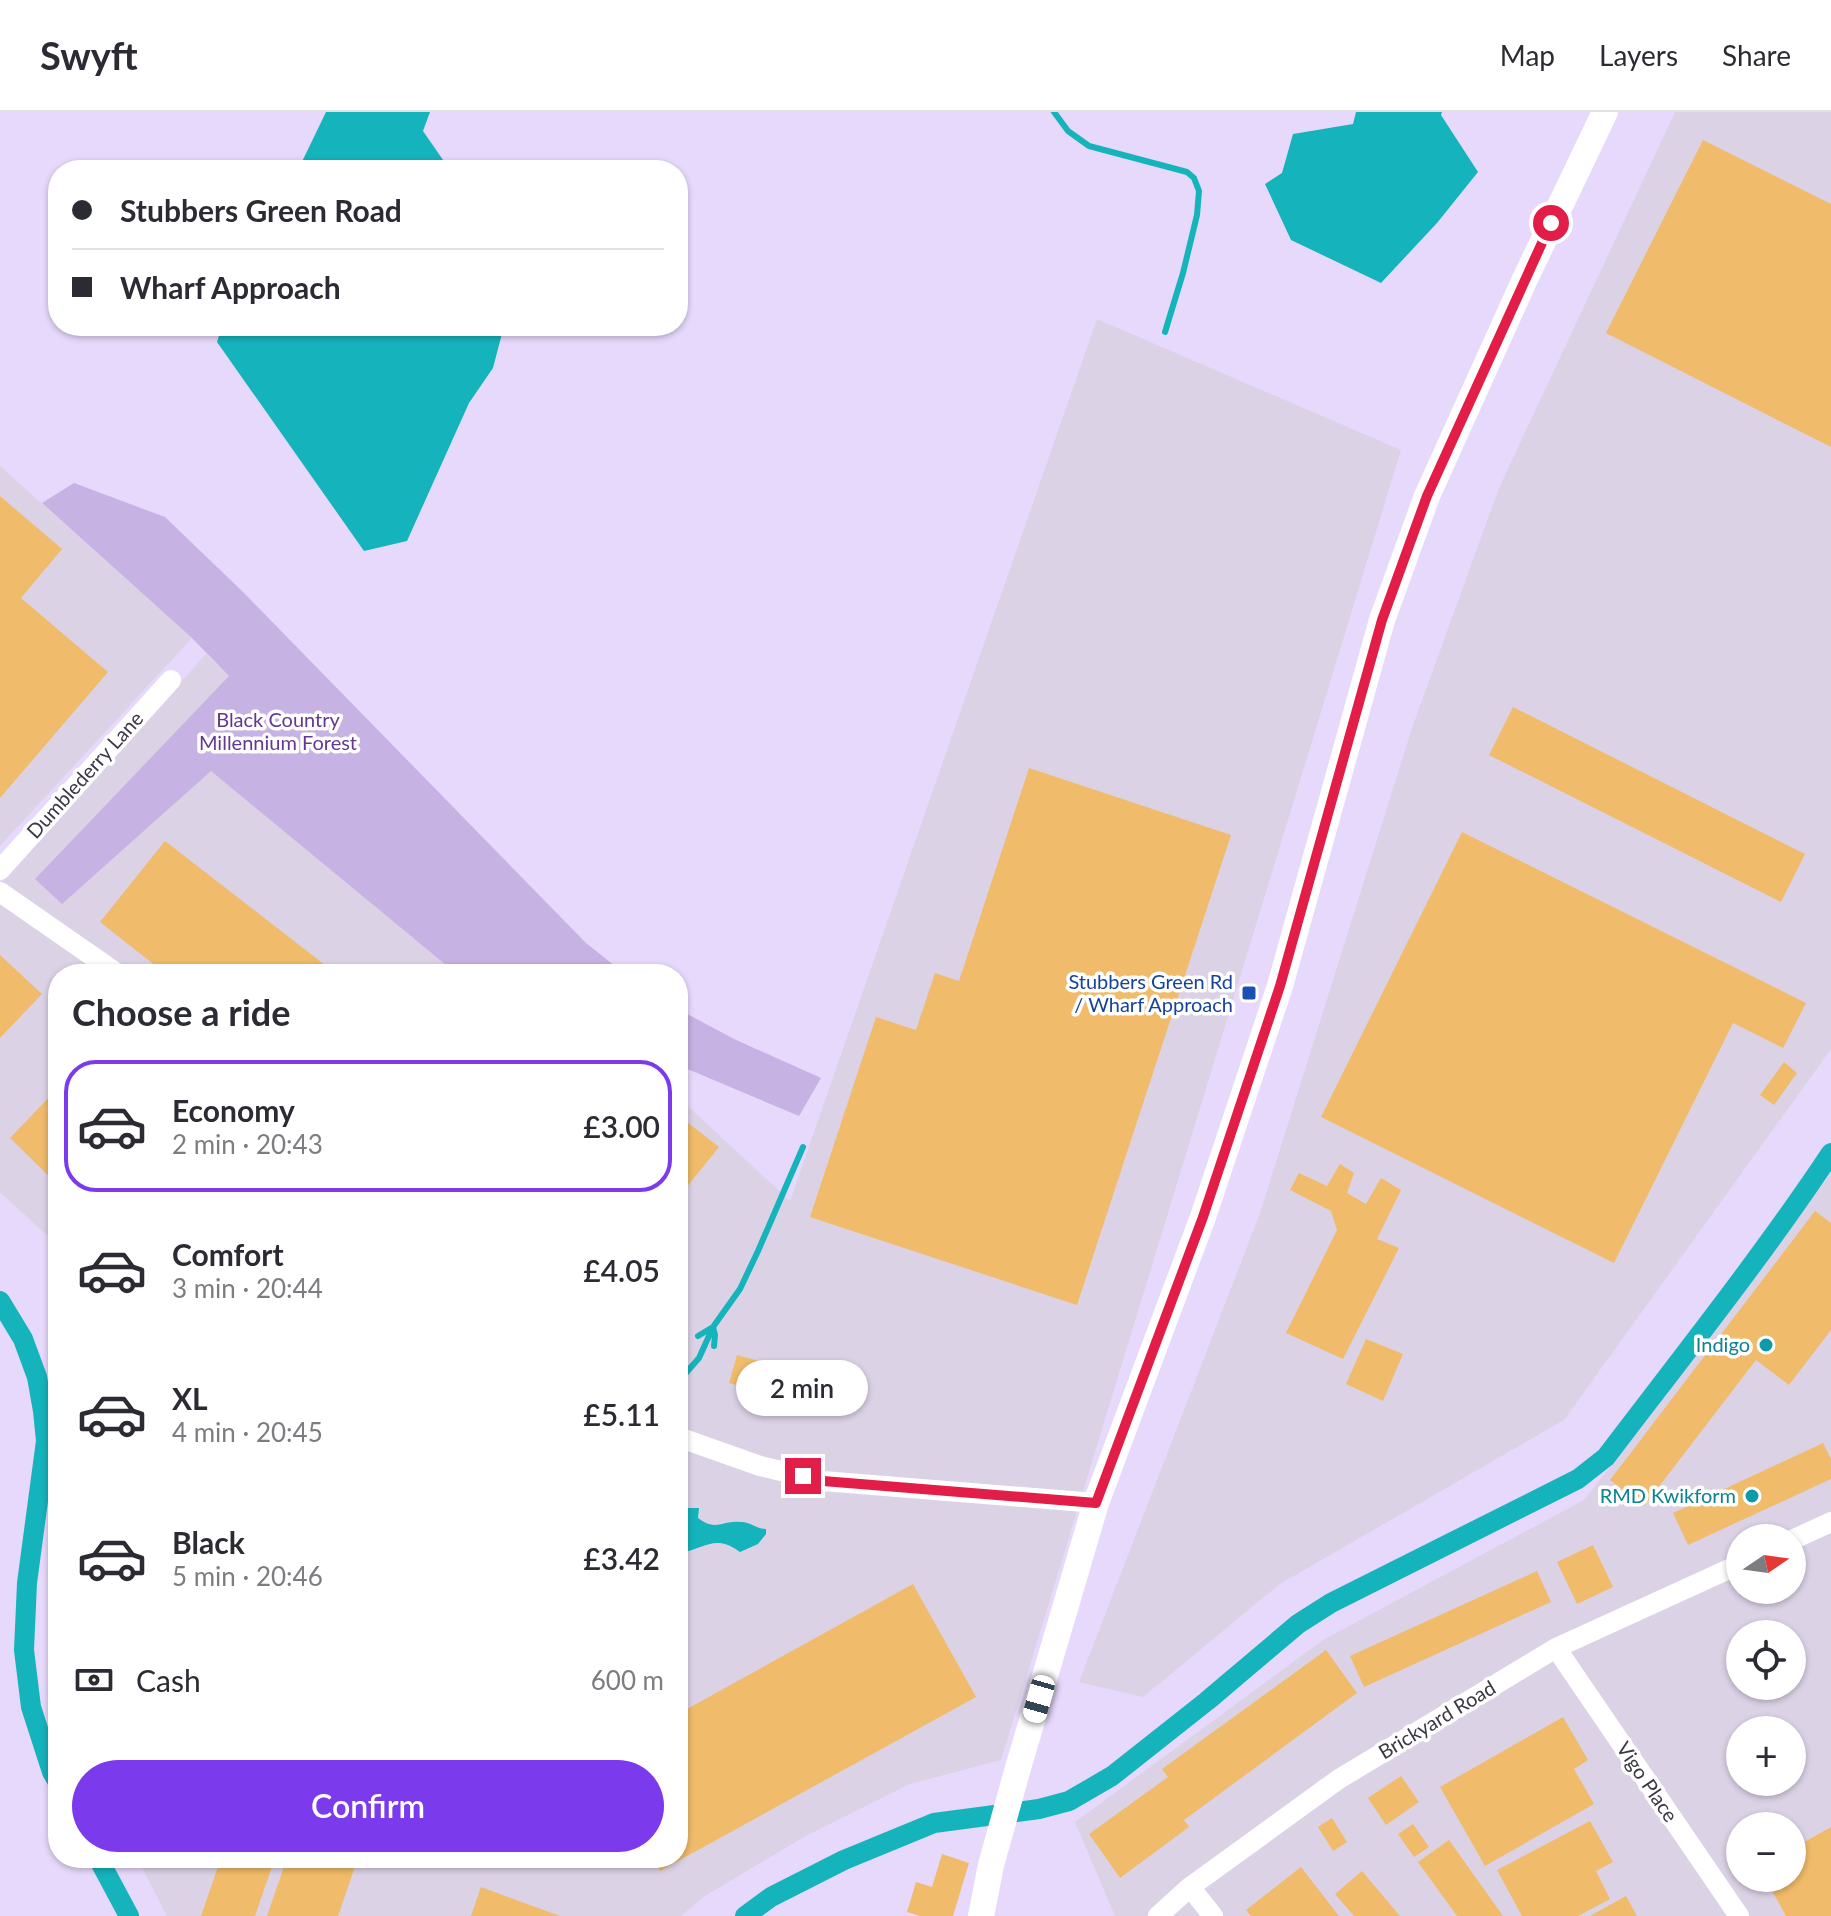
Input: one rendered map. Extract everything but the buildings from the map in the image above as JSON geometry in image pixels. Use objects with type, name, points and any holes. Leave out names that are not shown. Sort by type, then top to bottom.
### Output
[{"type":"street","points":[[981,1916],[991,1865],[1018,1768],[1096,1503],[1203,1217],[1280,986],[1382,620],[1427,496],[1605,112]]},
{"type":"street","name":"Dumblederry Lane","points":[[0,870],[171,680]]},
{"type":"street","points":[[0,892],[104,964]]},
{"type":"street","points":[[688,1441],[760,1466],[823,1481],[1096,1503]]},
{"type":"street","points":[[1806,1534],[1831,1522]]},
{"type":"street","name":"Brickyard Road","points":[[1158,1916],[1190,1887],[1339,1779],[1556,1648],[1726,1570]]},
{"type":"street","name":"Vigo Place","points":[[1556,1648],[1739,1916]]},
{"type":"street","points":[[1190,1887],[1213,1916]]},
{"type":"shaded area","points":[[326,112],[430,112],[423,131],[443,160],[303,160]]},
{"type":"shaded area","points":[[1356,112],[1442,112],[1441,115],[1478,172],[1437,223],[1381,283],[1291,240],[1265,184],[1282,173],[1293,134],[1353,124]]},
{"type":"shaded area","points":[[1675,112],[1831,112],[1831,1049],[1564,1420],[1280,1584],[1143,1697],[1079,1682],[1260,1213],[1412,728],[1499,488]]},
{"type":"shaded area","points":[[1097,319],[1401,450],[1001,1760],[910,1784],[804,1837],[705,1896],[681,1916],[167,1916],[142,1868],[688,1868],[688,1106],[790,1201]]},
{"type":"shaded area","points":[[219,336],[501,336],[493,368],[469,403],[407,541],[364,551],[217,342]]},
{"type":"shaded area","points":[[0,466],[192,638],[0,846]]},
{"type":"shaded area","points":[[206,654],[536,964],[48,964],[48,1236],[0,1192],[0,884]]},
{"type":"shaded area","points":[[1831,1173],[1831,1916],[1115,1916],[1075,1822],[1323,1640],[1584,1500]]},
{"type":"shaded area","points":[[688,1508],[699,1508],[698,1518],[710,1524],[744,1522],[766,1529],[758,1544],[740,1552],[724,1544],[710,1544],[688,1551]]},
{"type":"green space","name":"Black Country Millennium Forest","points":[[74,483],[165,517],[243,592],[586,943],[612,964],[445,964],[211,771],[62,904],[35,879],[229,676],[192,638],[42,503]]},
{"type":"green space","points":[[688,1014],[821,1078],[799,1116],[688,1069]]},
{"type":"waterway","points":[[1054,112],[1068,131],[1089,146],[1187,172],[1194,178],[1199,191],[1197,215],[1165,332]]},
{"type":"waterway","points":[[688,1371],[699,1358],[713,1327],[740,1289],[803,1147]]},
{"type":"waterway","points":[[745,1916],[771,1897],[844,1860],[934,1823],[1039,1809],[1069,1801],[1112,1776],[1298,1624],[1331,1603],[1578,1479],[1606,1457],[1749,1269],[1831,1153]]},
{"type":"waterway","points":[[0,1301],[23,1339],[37,1377],[43,1411],[46,1441],[27,1583],[24,1650],[31,1707],[48,1760]]},
{"type":"waterway","points":[[698,1336],[713,1327],[714,1346]]},
{"type":"waterway","points":[[103,1868],[129,1916]]},
{"type":"place","name":"Stubbers Green Rd / Wharf Approach","points":[[1249,993]]},
{"type":"place","name":"Indigo","points":[[1766,1345]]},
{"type":"place","name":"RMD Kwikform","points":[[1752,1496]]},
{"type":"route","points":[[803,1476],[823,1481],[1096,1503],[1203,1217],[1280,986],[1382,620],[1427,496],[1551,223]]}]
